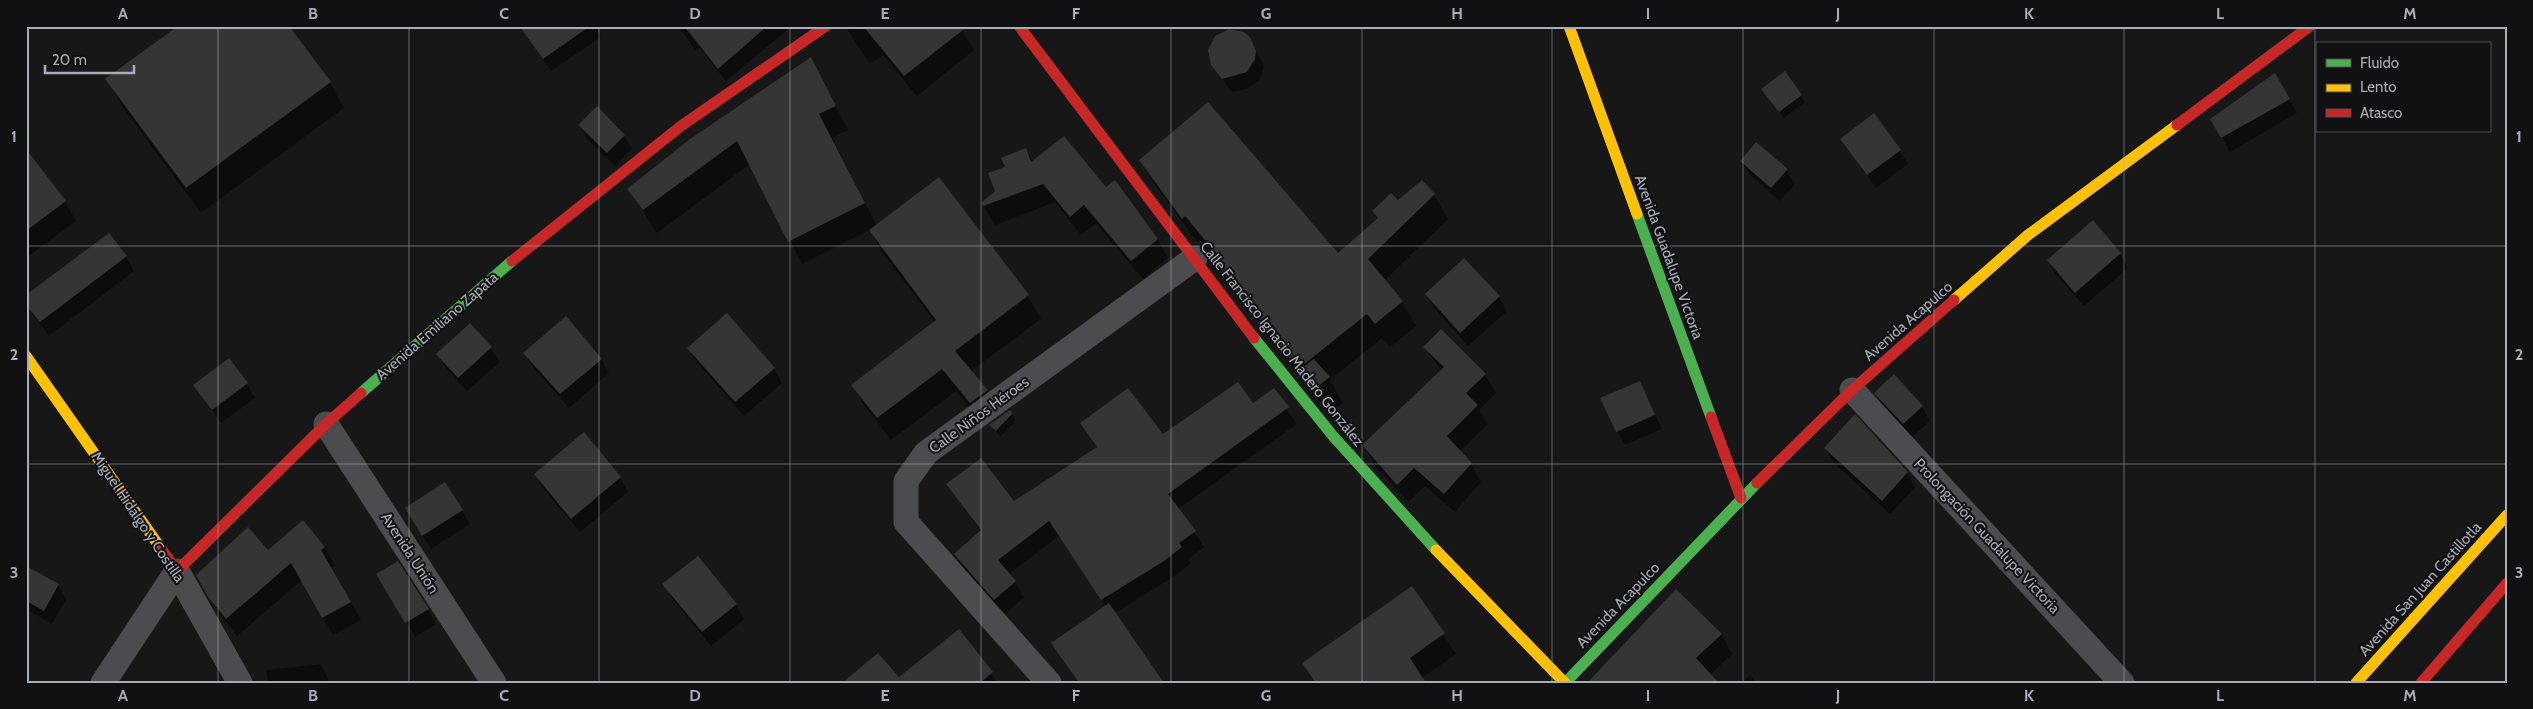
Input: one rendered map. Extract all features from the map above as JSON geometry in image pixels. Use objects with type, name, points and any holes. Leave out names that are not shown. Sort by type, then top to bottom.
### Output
[{"type":"street","name":"Avenida Emiliano Zapata","points":[[103,683],[177,571],[326,424],[517,257],[673,133],[826,26]]},
{"type":"street","name":"Calle Francisco Ignacio Madero González","points":[[1019,26],[1302,399],[1384,494],[1469,586],[1565,683]]},
{"type":"street","name":"Avenida Guadalupe Victoria","points":[[1569,26],[1741,498]]},
{"type":"street","name":"Avenida Acapulco","points":[[1565,683],[1741,498],[1852,390],[2028,235],[2310,26]]},
{"type":"street","name":"Calle Niños Héroes","points":[[1045,681],[906,522],[906,481],[926,453],[1195,258]]},
{"type":"street","name":"Miguel Hidalgo y Costilla","points":[[26,356],[177,571],[240,683]]},
{"type":"street","name":"Prolongación Guadalupe Victoria","points":[[1852,390],[2122,683]]},
{"type":"street","name":"Avenida Unión","points":[[326,424],[494,683]]},
{"type":"street","name":"Avenida San Juan Castillotla","points":[[2356,683],[2507,515]]},
{"type":"street","points":[[2420,683],[2507,583]]},
{"type":"building","points":[[178,26],[289,26],[331,82],[186,188],[105,79]]},
{"type":"building","points":[[519,26],[590,26],[543,59]]},
{"type":"building","points":[[684,26],[767,26],[718,69]]},
{"type":"building","points":[[863,26],[968,26],[904,76]]},
{"type":"building","points":[[1229,29],[1244,32],[1250,37],[1256,51],[1255,59],[1247,72],[1222,79],[1211,65],[1208,50],[1215,36]]},
{"type":"building","points":[[811,57],[836,106],[819,114],[865,203],[788,242],[737,141],[643,210],[627,189],[690,139]]},
{"type":"building","points":[[1785,71],[1802,95],[1779,112],[1761,89]]},
{"type":"building","points":[[2275,73],[2290,99],[2221,138],[2210,119]]},
{"type":"building","points":[[1208,102],[1338,253],[1378,218],[1372,211],[1391,193],[1398,200],[1422,180],[1435,194],[1368,259],[1403,301],[1375,324],[1367,314],[1298,369],[1213,260],[1218,256],[1185,216],[1182,219],[1139,160]]},
{"type":"building","points":[[597,106],[625,135],[607,153],[578,125]]},
{"type":"building","points":[[1874,113],[1901,150],[1867,175],[1840,139]]},
{"type":"building","points":[[1064,136],[1106,187],[1115,180],[1158,239],[1131,261],[1084,205],[1070,217],[1043,184],[983,206],[981,203],[995,191],[988,173],[1005,167],[1001,158],[1026,148],[1031,162]]},
{"type":"building","points":[[1756,142],[1788,169],[1771,188],[1740,161]]},
{"type":"building","points":[[26,149],[66,201],[26,231]]},
{"type":"building","points":[[939,177],[1029,295],[955,351],[988,390],[970,403],[942,369],[877,418],[851,385],[936,320],[869,230]]},
{"type":"building","points":[[2093,220],[2121,253],[2075,293],[2047,260]]},
{"type":"building","points":[[109,233],[127,256],[40,322],[26,305],[26,295]]},
{"type":"building","points":[[1464,258],[1500,296],[1460,333],[1425,294]]},
{"type":"building","points":[[727,313],[775,368],[735,402],[687,348]]},
{"type":"building","points":[[566,316],[602,359],[560,394],[523,353]]},
{"type":"building","points":[[470,323],[492,347],[458,378],[436,354]]},
{"type":"building","points":[[1441,329],[1486,374],[1466,393],[1478,405],[1447,436],[1472,463],[1444,494],[1414,468],[1397,485],[1362,445],[1444,367],[1423,347]]},
{"type":"building","points":[[229,358],[248,383],[212,410],[193,385]]},
{"type":"building","points":[[1314,359],[1330,377],[1314,389],[1299,370]]},
{"type":"building","points":[[1894,374],[1923,406],[1903,424],[1874,393]]},
{"type":"building","points":[[1640,381],[1655,415],[1616,432],[1600,398]]},
{"type":"building","points":[[1238,382],[1253,403],[1274,388],[1289,407],[1168,494],[1196,531],[1179,543],[1182,547],[1164,561],[1101,600],[1049,521],[998,560],[1016,581],[994,600],[954,554],[981,530],[946,484],[981,458],[1014,501],[1097,447],[1080,423],[1128,388],[1163,434]]},
{"type":"building","points":[[1010,410],[1013,413],[996,431],[989,425]]},
{"type":"building","points":[[1855,414],[1908,472],[1882,501],[1824,448]]},
{"type":"building","points":[[584,432],[621,477],[571,519],[534,474]]},
{"type":"building","points":[[445,482],[463,510],[422,536],[405,508]]},
{"type":"building","points":[[303,520],[325,547],[321,550],[351,602],[322,618],[291,563],[226,619],[208,597],[196,575],[248,527],[268,550]]},
{"type":"building","points":[[698,556],[737,604],[702,632],[662,584]]},
{"type":"building","points":[[398,561],[429,609],[405,623],[376,574]]},
{"type":"building","points":[[26,566],[59,584],[44,611],[26,601]]},
{"type":"building","points":[[1412,586],[1445,633],[1410,658],[1426,683],[1316,683],[1302,663]]},
{"type":"building","points":[[1676,589],[1722,634],[1696,658],[1719,683],[1587,683]]},
{"type":"building","points":[[1109,603],[1164,683],[1079,683],[1051,643]]},
{"type":"building","points":[[959,629],[993,672],[980,683],[842,683],[878,653],[899,677]]},
{"type":"traffic: fast","points":[[1637,214],[1711,417]]},
{"type":"traffic: fast","points":[[361,393],[512,261]]},
{"type":"traffic: fast","points":[[1254,338],[1333,436],[1436,550]]},
{"type":"traffic: fast","points":[[1565,683],[1757,483]]},
{"type":"traffic: slow","points":[[1569,26],[1637,214]]},
{"type":"traffic: slow","points":[[1954,300],[2028,235],[2177,125]]},
{"type":"traffic: slow","points":[[26,356],[162,550]]},
{"type":"traffic: slow","points":[[2356,683],[2507,515]]},
{"type":"traffic: slow","points":[[1436,550],[1565,683]]},
{"type":"traffic: jam","points":[[512,261],[681,126],[826,26]]},
{"type":"traffic: jam","points":[[1019,26],[1254,338]]},
{"type":"traffic: jam","points":[[2177,125],[2310,26]]},
{"type":"traffic: jam","points":[[1757,483],[1852,390],[1954,300]]},
{"type":"traffic: jam","points":[[162,550],[177,571],[326,424],[361,393]]},
{"type":"traffic: jam","points":[[1711,417],[1741,498]]},
{"type":"traffic: jam","points":[[2421,683],[2507,583]]}]
